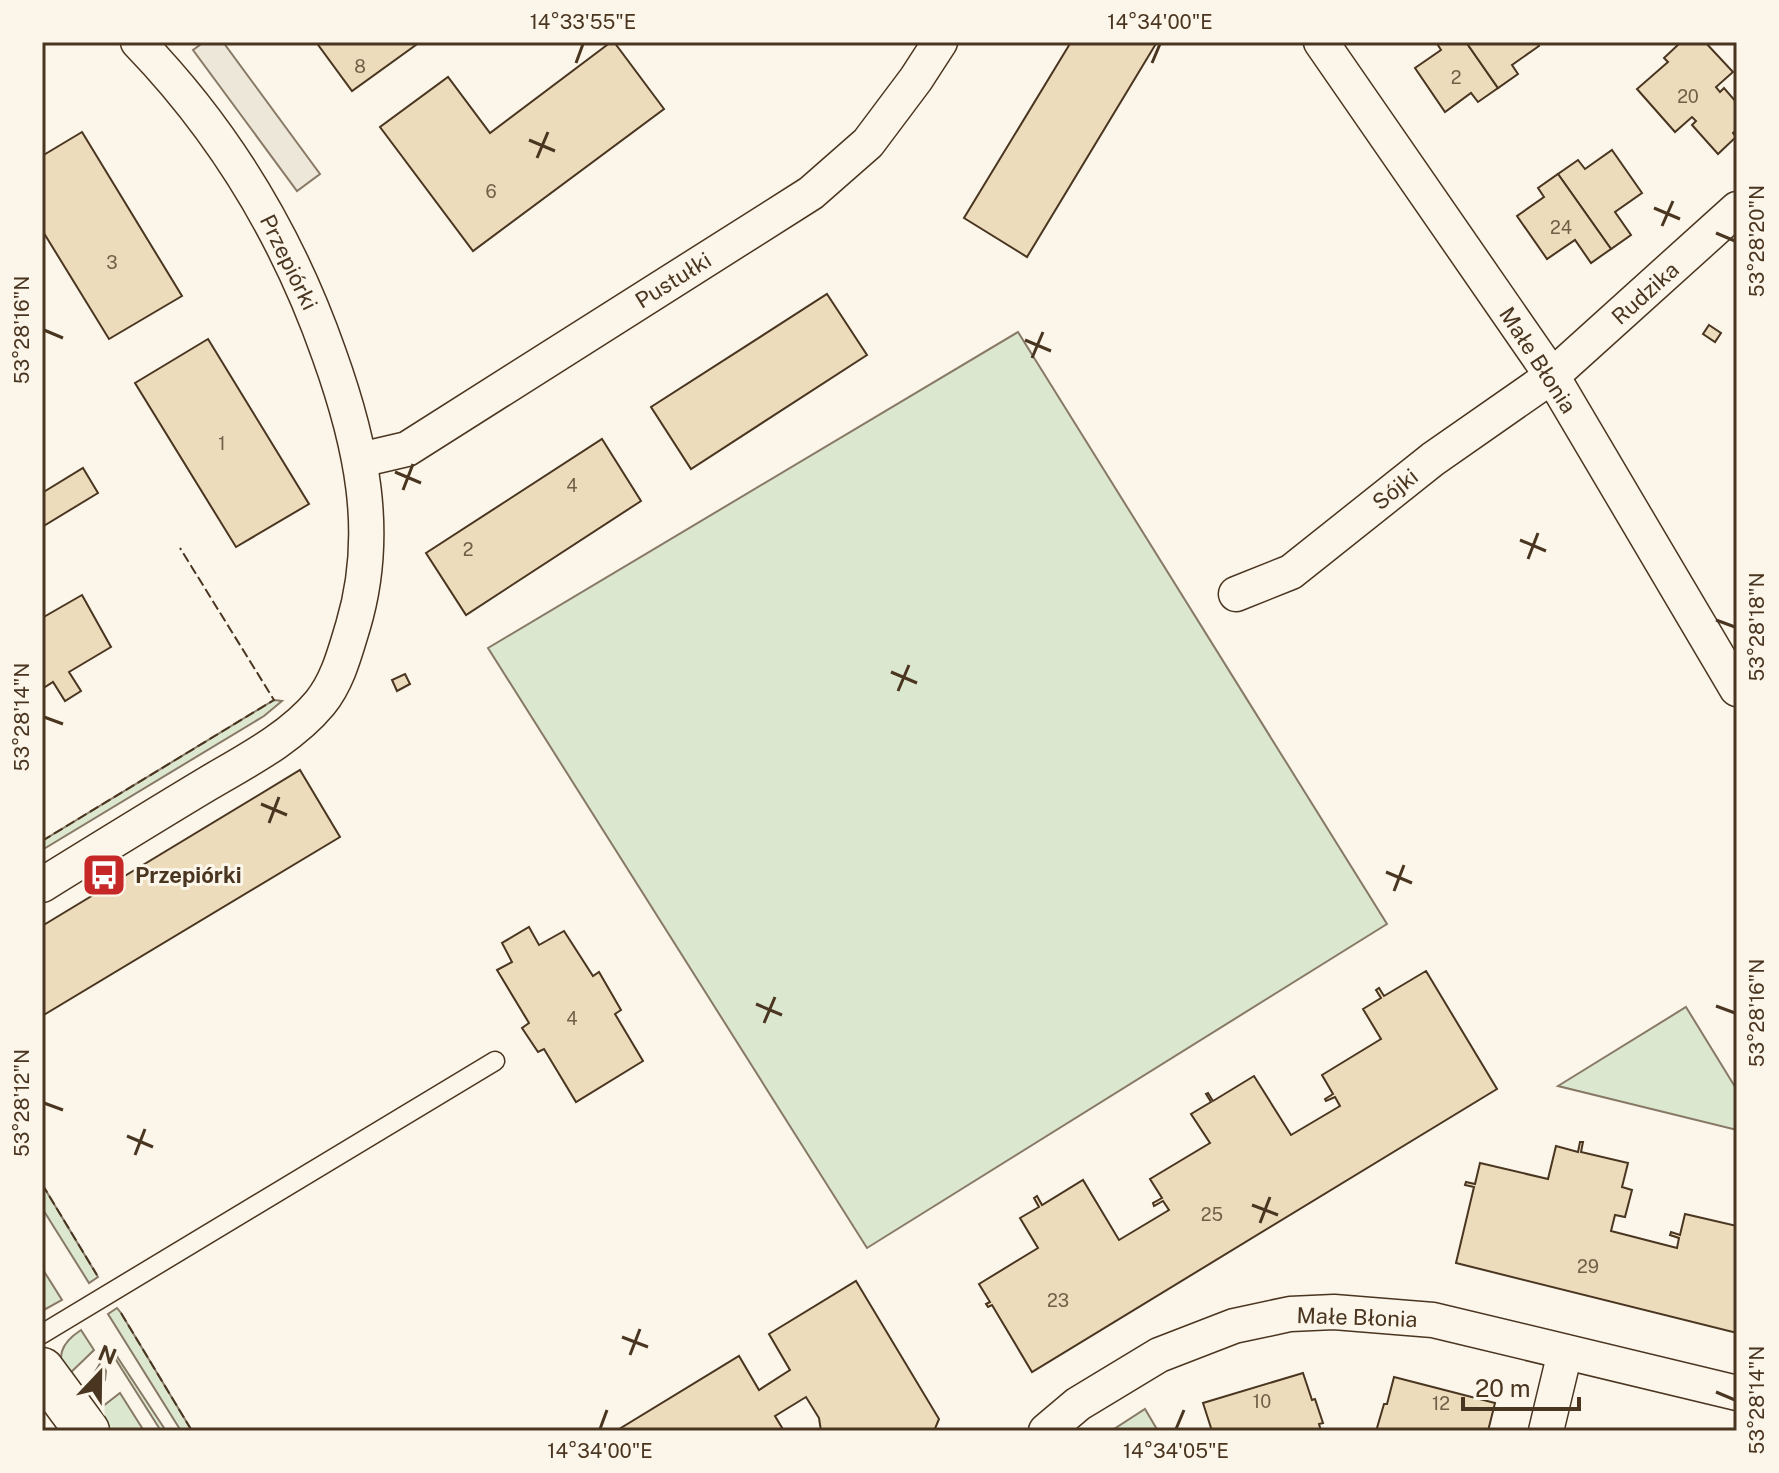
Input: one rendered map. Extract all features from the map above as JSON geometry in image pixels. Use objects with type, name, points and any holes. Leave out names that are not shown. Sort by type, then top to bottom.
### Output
[{"type":"street","name":"Przepiórki","points":[[42,885],[248,759],[301,722],[323,699],[343,659],[365,578],[367,522],[360,460],[326,343],[277,231],[245,176],[211,126],[138,42]]},
{"type":"street","name":"Pustułki","points":[[360,460],[407,449],[811,193],[868,143],[940,42]]},
{"type":"street","name":"Małe Błonia","points":[[1327,44],[1552,376],[1737,689]]},
{"type":"street","name":"Rudzika","points":[[1552,376],[1737,209]]},
{"type":"street","name":"Sójki","points":[[1236,594],[1291,572],[1433,459],[1552,376]]},
{"type":"street","name":"Małe Błonia","points":[[1046,1431],[1078,1404],[1159,1355],[1234,1326],[1290,1314],[1334,1312],[1433,1320],[1737,1393]]},
{"type":"street","points":[[1546,1431],[1565,1352]]},
{"type":"street","points":[[42,1370],[87,1431]]},
{"type":"lane","points":[[42,1334],[495,1061]]},
{"type":"green space","points":[[1018,332],[1387,924],[867,1248],[488,648]]},
{"type":"green space","points":[[274,700],[282,701],[264,716],[42,850],[42,841]]},
{"type":"green space","points":[[1686,1007],[1737,1090],[1737,1130],[1558,1086]]},
{"type":"green space","points":[[42,1184],[98,1277],[89,1283],[42,1208]]},
{"type":"green space","points":[[42,1268],[62,1300],[42,1311]]},
{"type":"green space","points":[[117,1308],[192,1431],[181,1431],[108,1314]]},
{"type":"green space","points":[[81,1330],[94,1350],[63,1380],[61,1364],[64,1346]]},
{"type":"green space","points":[[114,1350],[166,1431],[161,1431],[111,1352]]},
{"type":"green space","points":[[101,1362],[106,1371],[105,1380],[80,1404],[78,1400]]},
{"type":"green space","points":[[120,1393],[144,1431],[100,1431],[89,1417]]},
{"type":"green space","points":[[1145,1409],[1158,1431],[1111,1431]]},
{"type":"shaded area","points":[[204,42],[223,42],[320,174],[297,191],[193,50]]},
{"type":"building","points":[[316,42],[420,42],[352,91]]},
{"type":"building","points":[[611,42],[664,109],[473,251],[380,127],[448,77],[490,133]]},
{"type":"building","points":[[1071,42],[1157,42],[1027,257],[964,218]]},
{"type":"building","points":[[1436,42],[1466,42],[1498,88],[1478,102],[1471,93],[1445,112],[1415,68],[1441,50]]},
{"type":"building","points":[[1466,42],[1537,42],[1539,46],[1512,65],[1518,74],[1498,88]]},
{"type":"building","points":[[1681,42],[1705,42],[1733,72],[1716,87],[1720,92],[1724,88],[1737,103],[1737,129],[1733,133],[1736,137],[1718,154],[1692,125],[1696,121],[1692,117],[1675,132],[1637,89],[1668,62],[1664,58]]},
{"type":"building","points":[[82,132],[182,296],[109,339],[42,230],[42,156]]},
{"type":"building","points":[[1612,150],[1642,193],[1615,212],[1631,235],[1611,249],[1558,174],[1578,160],[1585,169]]},
{"type":"building","points":[[1558,174],[1611,249],[1591,263],[1575,240],[1547,259],[1517,216],[1544,197],[1538,188]]},
{"type":"building","points":[[827,294],[867,355],[691,469],[651,407]]},
{"type":"building","points":[[1709,325],[1721,333],[1715,342],[1703,334]]},
{"type":"building","points":[[208,339],[309,504],[236,547],[135,383]]},
{"type":"building","points":[[602,439],[641,501],[466,615],[426,553]]},
{"type":"building","points":[[83,468],[98,493],[42,527],[42,493]]},
{"type":"building","points":[[82,595],[111,647],[69,672],[81,691],[65,701],[53,682],[42,689],[42,618]]},
{"type":"building","points":[[405,674],[410,684],[397,691],[392,680]]},
{"type":"building","points":[[300,770],[340,837],[42,1016],[42,926]]},
{"type":"building","points":[[529,927],[539,945],[564,931],[593,976],[599,972],[621,1010],[615,1014],[643,1061],[576,1102],[544,1049],[538,1052],[522,1028],[529,1023],[497,970],[512,962],[502,943]]},
{"type":"building","points":[[1426,971],[1497,1089],[1032,1372],[992,1305],[988,1307],[986,1304],[990,1302],[979,1284],[1038,1248],[1020,1218],[1039,1207],[1034,1198],[1037,1196],[1042,1205],[1083,1180],[1119,1240],[1169,1210],[1163,1201],[1154,1206],[1153,1203],[1162,1198],[1150,1179],[1210,1143],[1191,1114],[1211,1102],[1206,1094],[1213,1101],[1254,1076],[1291,1135],[1340,1106],[1335,1097],[1326,1101],[1333,1094],[1322,1075],[1381,1039],[1363,1009],[1381,998],[1376,990],[1379,988],[1384,996]]},
{"type":"building","points":[[1580,1142],[1583,1142],[1581,1152],[1628,1163],[1622,1187],[1632,1190],[1625,1217],[1615,1215],[1611,1231],[1677,1248],[1679,1238],[1670,1235],[1671,1232],[1680,1235],[1685,1214],[1737,1226],[1737,1333],[1456,1263],[1474,1187],[1465,1185],[1466,1182],[1475,1184],[1480,1163],[1548,1179],[1556,1146],[1578,1152]]},
{"type":"building","points":[[856,1281],[939,1419],[934,1431],[821,1431],[819,1418],[806,1397],[775,1416],[784,1431],[616,1431],[739,1356],[759,1390],[790,1370],[769,1334]]},
{"type":"building","points":[[1303,1373],[1323,1423],[1319,1424],[1321,1431],[1212,1431],[1203,1403]]},
{"type":"building","points":[[1394,1377],[1495,1403],[1488,1431],[1380,1431],[1377,1428]]},
{"type":"fence","points":[[42,841],[274,700],[180,548]]},
{"type":"fence","points":[[42,1184],[97,1275]]},
{"type":"fence","points":[[121,1313],[192,1431]]},
{"type":"place","name":"Przepiórki","points":[[104,875]]}]
